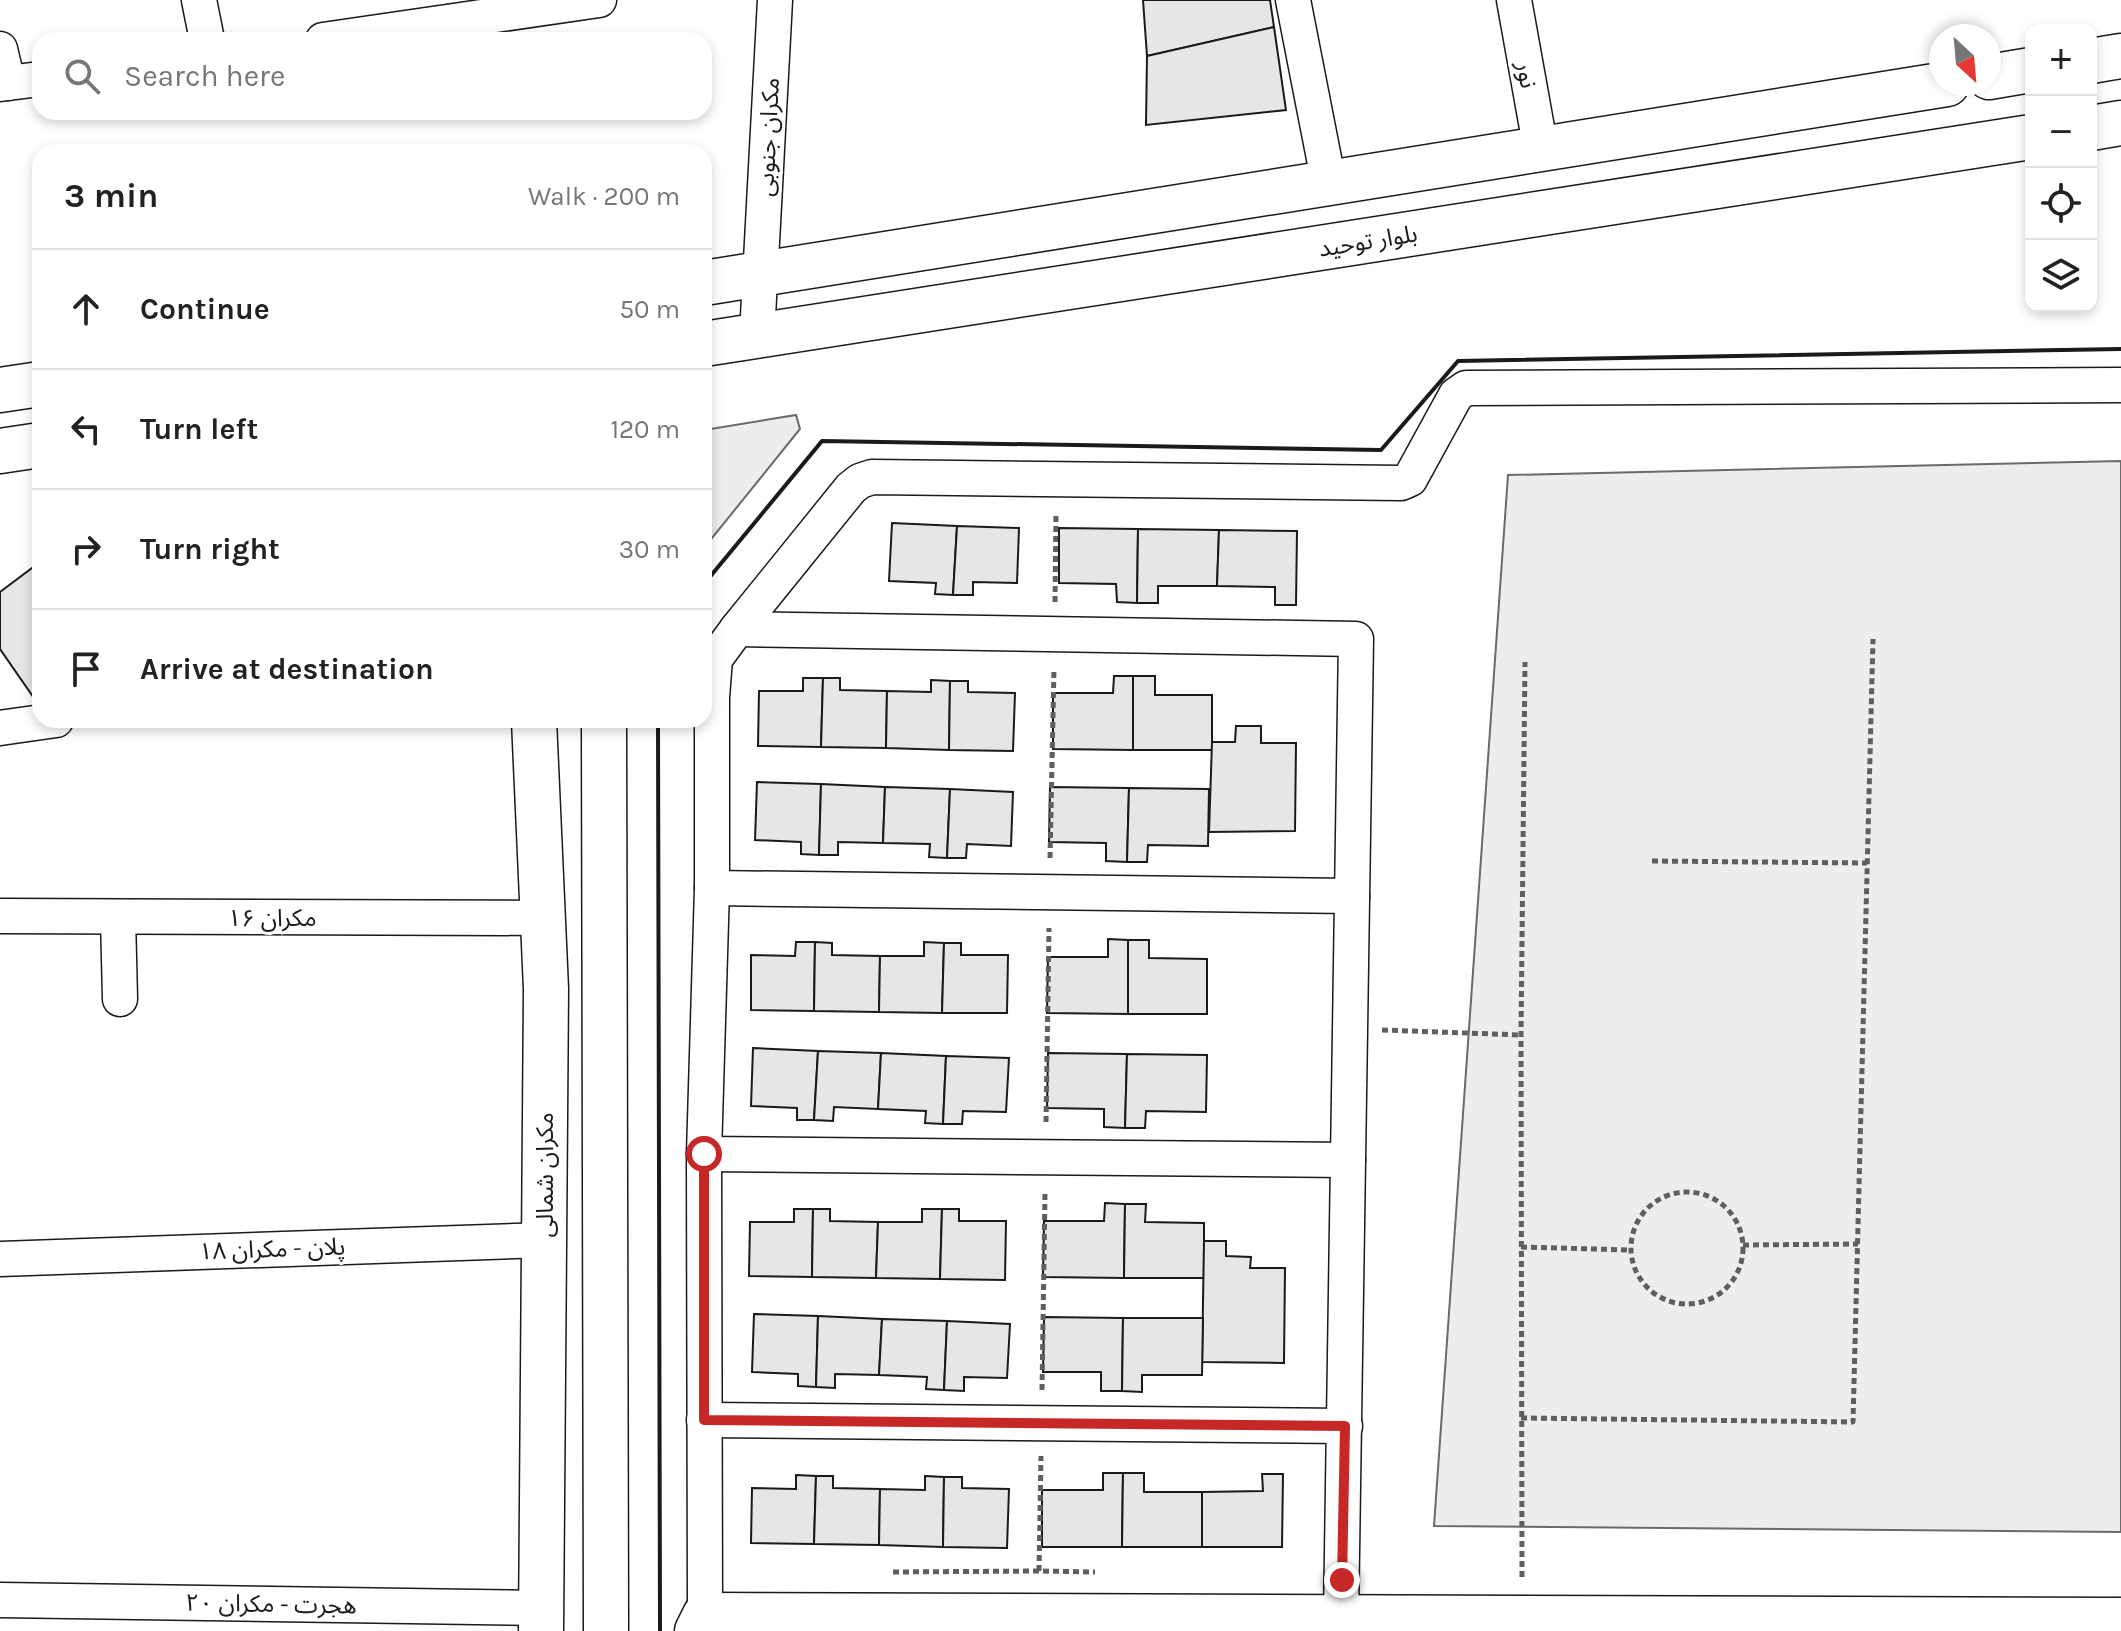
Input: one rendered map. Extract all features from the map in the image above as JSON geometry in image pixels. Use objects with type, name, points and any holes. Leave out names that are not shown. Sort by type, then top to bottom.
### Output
[{"type":"street","points":[[199,0],[205,32]]},
{"type":"street","points":[[359,32],[454,11],[599,0]]},
{"type":"street","name":"مکران جنوبی","points":[[757,335],[775,0]]},
{"type":"street","points":[[1293,0],[1329,184]]},
{"type":"street","name":"نور","points":[[1514,0],[1541,150]]},
{"type":"street","points":[[0,49],[16,82]]},
{"type":"street","points":[[2097,60],[2121,56]]},
{"type":"street","points":[[2001,75],[2025,71]]},
{"type":"street","points":[[712,282],[1929,87]]},
{"type":"street","points":[[2097,127],[2121,123]]},
{"type":"street","name":"بلوار توحید","points":[[712,343],[2025,138]]},
{"type":"street","points":[[0,390],[32,385]]},
{"type":"street","points":[[2121,385],[1466,388],[1456,395],[1410,479],[1401,483],[872,477],[851,488],[715,659],[704,1154],[701,1623],[1341,1617],[1592,1625],[2121,1620]]},
{"type":"street","points":[[0,451],[32,446]]},
{"type":"street","points":[[737,629],[1356,639],[1341,1617]]},
{"type":"street","points":[[0,728],[32,723]]},
{"type":"street","name":"مکران شمالی","points":[[534,728],[546,989],[541,1620]]},
{"type":"street","points":[[604,728],[606,1631]]},
{"type":"street","points":[[712,888],[1352,896]]},
{"type":"street","name":"مکران ۱۶","points":[[0,916],[544,918]]},
{"type":"street","points":[[118,917],[120,999]]},
{"type":"street","points":[[704,1154],[1348,1160]]},
{"type":"street","name":"پلان - مکران ۱۸","points":[[0,1259],[544,1240]]},
{"type":"street","points":[[704,1420],[1345,1426]]},
{"type":"street","name":"هجرت - مکران ۲۰","points":[[0,1600],[541,1620]]},
{"type":"path","points":[[1039,1571],[1056,479]]},
{"type":"path","points":[[1521,1418],[1853,1422],[1873,639]]},
{"type":"path","points":[[1522,1582],[1521,1035],[1525,662]]},
{"type":"path","points":[[1652,861],[1867,863]]},
{"type":"path","points":[[1350,1028],[1521,1035]]},
{"type":"path","points":[[1684,1191],[1701,1193],[1718,1200],[1731,1212],[1740,1227],[1743,1245],[1741,1262],[1734,1279],[1722,1292],[1707,1301],[1689,1304],[1672,1302],[1655,1295],[1642,1283],[1633,1268],[1630,1250],[1632,1233],[1645,1210],[1666,1195],[1684,1191]]},
{"type":"path","points":[[1743,1245],[1858,1244]]},
{"type":"path","points":[[1521,1247],[1630,1250]]},
{"type":"shaded area","points":[[796,415],[800,429],[712,538],[712,429]]},
{"type":"shaded area","points":[[2121,461],[2121,1532],[1434,1526],[1508,475]]},
{"type":"building","points":[[1143,0],[1270,0],[1274,27],[1147,56]]},
{"type":"building","points":[[1274,27],[1286,110],[1146,125],[1147,56]]},
{"type":"building","points":[[892,523],[957,526],[953,595],[935,594],[936,583],[889,581]]},
{"type":"building","points":[[957,526],[1019,528],[1017,583],[973,582],[973,595],[953,595]]},
{"type":"building","points":[[1059,528],[1138,529],[1137,603],[1117,602],[1116,584],[1059,583]]},
{"type":"building","points":[[1138,529],[1219,530],[1217,586],[1158,586],[1158,603],[1137,603]]},
{"type":"building","points":[[1219,530],[1297,531],[1296,605],[1275,605],[1275,587],[1217,586]]},
{"type":"building","points":[[32,568],[32,695],[0,649],[0,592]]},
{"type":"building","points":[[1114,676],[1133,676],[1133,750],[1053,749],[1053,693],[1113,693]]},
{"type":"building","points":[[1133,676],[1155,676],[1155,695],[1212,695],[1212,750],[1133,750]]},
{"type":"building","points":[[803,678],[823,678],[821,747],[758,746],[759,691],[803,691]]},
{"type":"building","points":[[823,678],[840,678],[840,690],[887,691],[886,748],[821,747]]},
{"type":"building","points":[[931,680],[950,681],[949,750],[886,748],[887,691],[931,692]]},
{"type":"building","points":[[950,681],[968,681],[968,692],[1015,693],[1013,751],[949,750]]},
{"type":"building","points":[[1236,726],[1261,726],[1261,743],[1296,743],[1295,831],[1209,832],[1212,742],[1235,742]]},
{"type":"building","points":[[757,782],[821,784],[819,855],[801,854],[801,842],[755,840]]},
{"type":"building","points":[[821,784],[885,787],[883,843],[838,842],[838,855],[819,855]]},
{"type":"building","points":[[885,787],[950,789],[947,858],[929,857],[930,844],[883,843]]},
{"type":"building","points":[[1050,787],[1129,788],[1127,862],[1106,861],[1106,843],[1049,842]]},
{"type":"building","points":[[1129,788],[1209,789],[1208,846],[1148,845],[1147,862],[1127,862]]},
{"type":"building","points":[[950,789],[1013,792],[1011,846],[967,844],[966,858],[947,858]]},
{"type":"building","points":[[1108,939],[1128,940],[1128,1014],[1047,1013],[1048,957],[1108,957]]},
{"type":"building","points":[[1128,940],[1149,940],[1149,958],[1207,959],[1207,1014],[1128,1014]]},
{"type":"building","points":[[796,942],[815,942],[814,1011],[751,1010],[751,955],[795,956]]},
{"type":"building","points":[[815,942],[832,943],[832,955],[880,956],[879,1012],[814,1011]]},
{"type":"building","points":[[924,942],[944,943],[942,1013],[879,1012],[880,956],[924,956]]},
{"type":"building","points":[[944,943],[961,943],[961,955],[1008,955],[1007,1013],[942,1013]]},
{"type":"building","points":[[753,1048],[818,1051],[814,1120],[797,1120],[797,1108],[751,1106]]},
{"type":"building","points":[[818,1051],[881,1053],[878,1109],[834,1107],[833,1121],[814,1120]]},
{"type":"building","points":[[881,1053],[946,1056],[943,1124],[925,1123],[926,1111],[878,1109]]},
{"type":"building","points":[[1048,1053],[1127,1054],[1125,1128],[1104,1127],[1104,1109],[1047,1108]]},
{"type":"building","points":[[1127,1054],[1207,1055],[1206,1112],[1146,1111],[1145,1128],[1125,1128]]},
{"type":"building","points":[[946,1056],[1009,1058],[1006,1112],[963,1111],[962,1124],[943,1124]]},
{"type":"building","points":[[1105,1203],[1125,1204],[1124,1278],[1043,1277],[1044,1221],[1104,1221]]},
{"type":"building","points":[[1125,1204],[1146,1204],[1145,1222],[1204,1223],[1204,1278],[1124,1278]]},
{"type":"building","points":[[794,1209],[813,1209],[812,1277],[749,1276],[750,1222],[794,1222]]},
{"type":"building","points":[[813,1209],[830,1209],[830,1221],[878,1222],[876,1278],[812,1277]]},
{"type":"building","points":[[922,1209],[942,1209],[940,1279],[876,1278],[878,1222],[922,1222]]},
{"type":"building","points":[[942,1209],[959,1209],[959,1221],[1006,1221],[1005,1280],[940,1279]]},
{"type":"building","points":[[1204,1241],[1226,1241],[1226,1256],[1251,1257],[1250,1268],[1285,1268],[1284,1363],[1202,1362]]},
{"type":"building","points":[[754,1314],[818,1316],[816,1387],[798,1386],[798,1374],[752,1372]]},
{"type":"building","points":[[818,1316],[882,1319],[879,1375],[835,1374],[835,1388],[816,1387]]},
{"type":"building","points":[[1044,1317],[1123,1318],[1122,1391],[1101,1391],[1101,1372],[1043,1372]]},
{"type":"building","points":[[1123,1318],[1203,1318],[1202,1375],[1142,1375],[1142,1392],[1122,1391]]},
{"type":"building","points":[[882,1319],[947,1321],[944,1390],[926,1389],[927,1377],[879,1375]]},
{"type":"building","points":[[947,1321],[1010,1324],[1007,1378],[964,1377],[964,1391],[944,1390]]},
{"type":"building","points":[[1103,1473],[1123,1473],[1122,1547],[1042,1547],[1042,1490],[1103,1490]]},
{"type":"building","points":[[1123,1473],[1144,1473],[1144,1492],[1202,1492],[1202,1547],[1122,1547]]},
{"type":"building","points":[[1262,1474],[1283,1474],[1282,1547],[1202,1547],[1202,1492],[1263,1491]]},
{"type":"building","points":[[796,1475],[816,1476],[814,1544],[751,1543],[752,1488],[796,1489]]},
{"type":"building","points":[[816,1476],[833,1476],[833,1488],[880,1489],[879,1545],[814,1544]]},
{"type":"building","points":[[925,1476],[944,1477],[943,1547],[879,1545],[880,1489],[925,1490]]},
{"type":"building","points":[[944,1477],[962,1477],[962,1488],[1009,1489],[1007,1548],[943,1547]]},
{"type":"wall","points":[[712,574],[822,441],[1381,450],[1458,361],[2121,349]]},
{"type":"wall","points":[[658,728],[660,1631]]},
{"type":"route","points":[[704,1154],[704,1420],[1345,1426],[1342,1580]]}]
